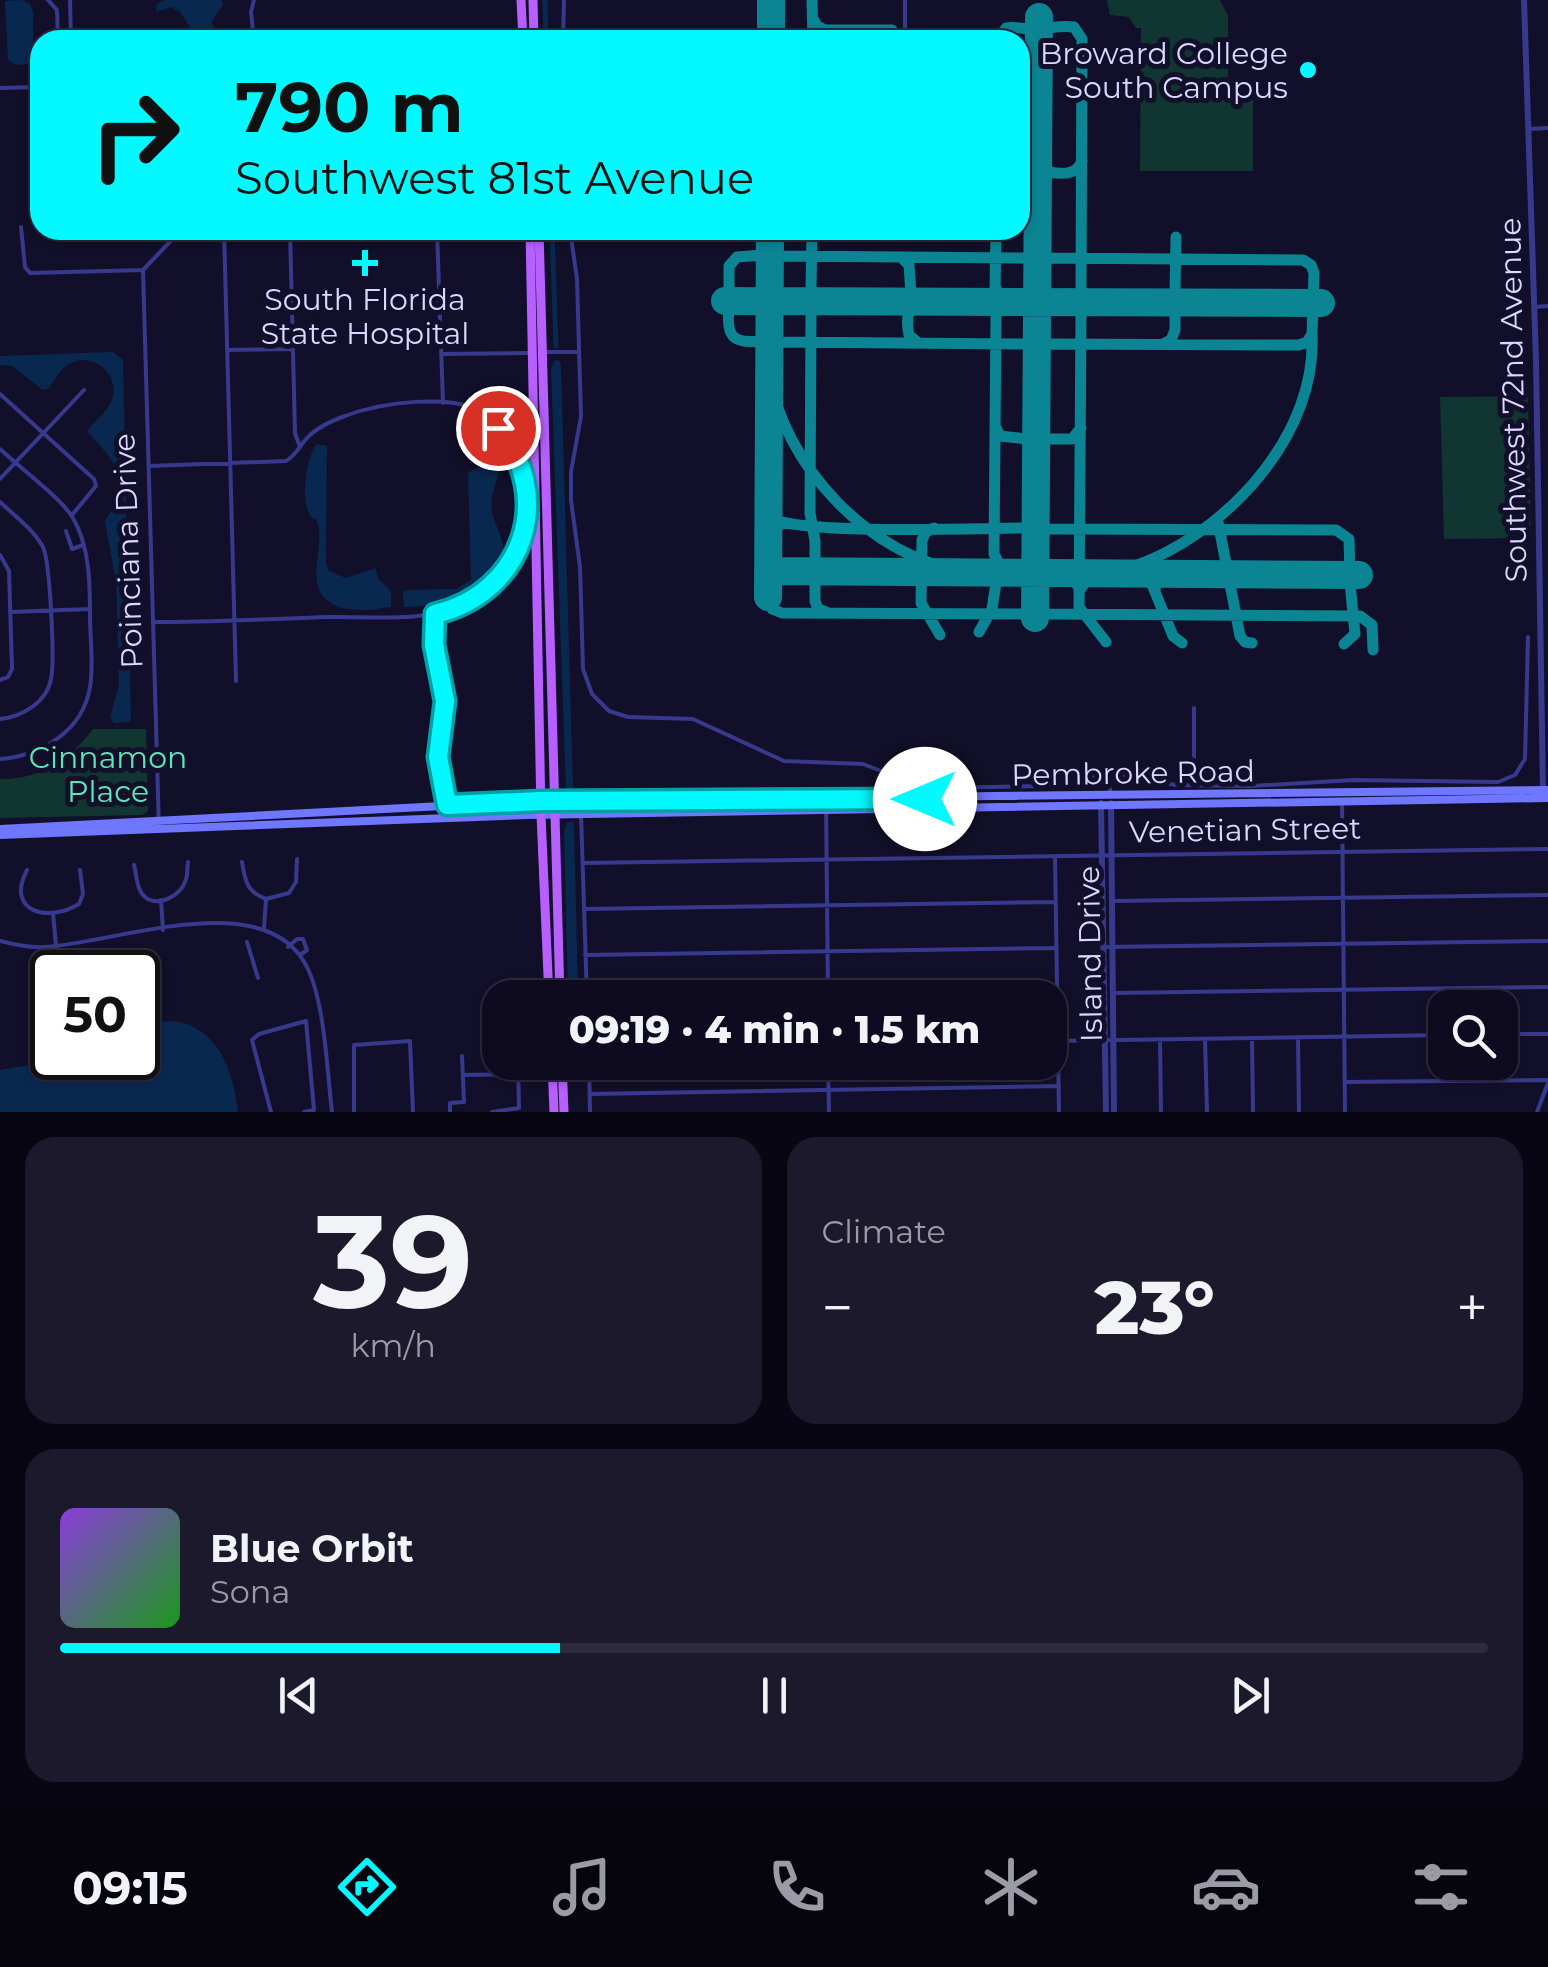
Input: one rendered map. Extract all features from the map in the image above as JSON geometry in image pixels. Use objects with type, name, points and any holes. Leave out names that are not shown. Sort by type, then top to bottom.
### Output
[{"type":"main road","points":[[521,0],[522,30]]},
{"type":"main road","points":[[533,0],[534,30]]},
{"type":"main road","points":[[531,240],[554,801],[554,980]]},
{"type":"main road","points":[[539,240],[541,815],[546,945],[551,980]]},
{"type":"main road","points":[[1398,796],[1438,796],[1444,791],[1546,794]]},
{"type":"main road","name":"Pembroke Road","points":[[0,832],[826,805],[1546,794]]},
{"type":"main road","name":"Pembroke Road","points":[[1106,800],[1342,802],[1398,796]]},
{"type":"main road","name":"Pembroke Road","points":[[159,826],[541,801],[826,805]]},
{"type":"main road","points":[[272,816],[273,826]]},
{"type":"main road","points":[[553,1080],[554,1112]]},
{"type":"main road","points":[[563,1080],[564,1112]]},
{"type":"street","points":[[48,0],[58,10],[58,30]]},
{"type":"street","points":[[70,0],[71,30]]},
{"type":"street","points":[[253,30],[254,0]]},
{"type":"street","points":[[564,0],[564,30]]},
{"type":"street","points":[[905,0],[905,30]]},
{"type":"street","name":"Southwest 72nd Avenue","points":[[1524,0],[1541,456],[1538,504],[1544,554],[1546,794]]},
{"type":"street","points":[[0,88],[30,87]]},
{"type":"street","points":[[1528,128],[1548,128]]},
{"type":"street","points":[[21,227],[24,268],[30,273],[143,270],[172,240]]},
{"type":"street","points":[[224,240],[236,680]]},
{"type":"street","points":[[290,240],[295,440],[300,447]]},
{"type":"street","points":[[437,240],[443,404]]},
{"type":"street","points":[[571,240],[577,279],[581,416],[571,472],[572,511],[580,567],[583,669],[586,685],[599,703],[628,717],[682,717],[699,721],[790,762],[869,766],[922,788],[1042,786],[1100,776],[1194,785],[1260,786],[1320,780],[1493,782],[1515,775],[1526,754],[1528,638]]},
{"type":"street","name":"Poinciana Drive","points":[[143,270],[159,826]]},
{"type":"street","points":[[1534,307],[1548,306]]},
{"type":"street","points":[[227,350],[293,348]]},
{"type":"street","points":[[441,354],[579,352]]},
{"type":"street","points":[[1536,360],[1548,359]]},
{"type":"street","points":[[0,480],[84,390]]},
{"type":"street","points":[[0,394],[96,486],[72,515]]},
{"type":"street","points":[[148,466],[286,461],[309,436],[342,417],[396,404],[443,404],[480,412],[494,422],[524,476],[527,506],[523,536],[506,569],[489,588],[466,604],[435,614],[153,622]]},
{"type":"street","points":[[1537,408],[1548,407]]},
{"type":"street","points":[[295,424],[309,436]]},
{"type":"street","points":[[0,449],[72,515],[83,545],[90,609],[90,687],[76,719],[65,734],[45,748],[0,759]]},
{"type":"street","points":[[0,502],[41,544],[48,571],[52,681],[31,709],[14,718],[0,719]]},
{"type":"street","points":[[1538,504],[1548,504]]},
{"type":"street","points":[[66,532],[72,549],[83,545]]},
{"type":"street","points":[[0,556],[9,571],[12,669],[1,680]]},
{"type":"street","points":[[10,612],[90,609]]},
{"type":"street","points":[[435,614],[434,645],[445,701],[438,757],[447,805]]},
{"type":"street","points":[[0,639],[11,638]]},
{"type":"street","points":[[1194,708],[1194,785]]},
{"type":"street","points":[[1100,776],[1106,800]]},
{"type":"street","points":[[1106,800],[1110,776]]},
{"type":"street","name":"Island Drive","points":[[1106,800],[1109,1040],[1114,1112]]},
{"type":"street","points":[[1342,802],[1346,1112]]},
{"type":"street","points":[[826,805],[827,980]]},
{"type":"street","points":[[581,814],[586,980]]},
{"type":"street","name":"Venetian Street","points":[[583,863],[1548,849]]},
{"type":"street","name":"Island Drive","points":[[1106,855],[1112,993],[1106,1112]]},
{"type":"street","points":[[1055,856],[1057,980]]},
{"type":"street","points":[[242,862],[247,886],[266,899],[288,893],[296,882],[297,859]]},
{"type":"street","points":[[134,864],[143,895],[148,900],[162,900],[177,894],[186,882],[188,862]]},
{"type":"street","points":[[27,870],[20,885],[24,902],[32,910],[53,913],[72,908],[82,898],[80,870]]},
{"type":"street","points":[[1111,901],[1548,895]]},
{"type":"street","points":[[264,930],[268,917],[266,899]]},
{"type":"street","points":[[162,900],[163,930]]},
{"type":"street","points":[[584,909],[1056,902]]},
{"type":"street","points":[[53,913],[56,946]]},
{"type":"street","points":[[0,941],[56,946],[217,921],[264,930],[300,955],[315,986],[332,1112]]},
{"type":"street","points":[[288,947],[303,939],[307,950],[300,955]]},
{"type":"street","points":[[1108,947],[1548,941]]},
{"type":"street","points":[[247,942],[258,978]]},
{"type":"street","points":[[585,955],[1056,948]]},
{"type":"street","points":[[1112,993],[1548,987]]},
{"type":"street","points":[[271,1112],[252,1040],[259,1034],[306,1021],[314,1110],[304,1112]]},
{"type":"street","points":[[1518,1034],[1548,1034]]},
{"type":"street","points":[[1067,1040],[1428,1035]]},
{"type":"street","points":[[1298,1037],[1299,1112]]},
{"type":"street","points":[[1252,1038],[1254,1112]]},
{"type":"street","points":[[1160,1039],[1161,1112]]},
{"type":"street","points":[[1206,1039],[1207,1112]]},
{"type":"street","points":[[354,1112],[354,1045],[410,1040],[413,1112]]},
{"type":"street","points":[[462,1056],[464,1112]]},
{"type":"street","points":[[463,1075],[482,1075]]},
{"type":"street","points":[[492,1112],[519,1108],[518,1080]]},
{"type":"street","points":[[589,1080],[590,1112]]},
{"type":"street","points":[[828,1080],[829,1112]]},
{"type":"street","points":[[1059,1080],[1059,1112]]},
{"type":"street","points":[[1345,1082],[1548,1082],[1537,1112]]},
{"type":"street","points":[[590,1094],[1059,1086]]},
{"type":"street","points":[[450,1112],[450,1103],[464,1102]]},
{"type":"green space","points":[[1107,0],[1220,0],[1228,16],[1228,90],[1253,91],[1253,171],[1140,171],[1141,28],[1136,28],[1129,17],[1110,15]]},
{"type":"green space","points":[[1528,396],[1531,538],[1444,539],[1440,397]]},
{"type":"green space","name":"Cinnamon Place","points":[[93,729],[146,729],[148,811],[142,815],[0,818],[0,779],[28,776],[52,766]]},
{"type":"water","points":[[22,0],[30,4],[30,63],[20,65],[8,60],[5,1]]},
{"type":"water","points":[[165,0],[221,0],[223,5],[211,22],[215,30],[192,30],[180,12],[171,7],[156,12],[157,4]]},
{"type":"water","points":[[113,352],[123,360],[131,722],[114,723],[110,718],[119,684],[116,583],[105,521],[122,498],[123,486],[111,460],[87,431],[110,405],[112,382],[102,367],[87,360],[78,361],[66,366],[43,390],[12,366],[0,365],[0,356]]},
{"type":"water","points":[[555,360],[560,361],[561,367],[573,789],[566,789],[551,368]]},
{"type":"water","points":[[317,444],[327,446],[329,571],[346,578],[376,568],[378,579],[391,591],[391,607],[346,609],[329,602],[319,588],[319,533],[307,506],[305,488],[310,458]]},
{"type":"water","points":[[498,457],[499,464],[492,511],[503,550],[498,568],[489,579],[462,595],[404,607],[406,590],[456,589],[471,580],[468,473]]},
{"type":"water","points":[[567,822],[574,822],[578,980],[568,980],[564,833]]},
{"type":"water","points":[[160,1022],[185,1024],[210,1039],[227,1065],[238,1112],[0,1112],[0,1070],[30,1065],[30,1080],[160,1080]]},
{"type":"waterway","points":[[545,0],[546,30]]},
{"type":"waterway","points":[[552,240],[556,346]]},
{"type":"taxiway","points":[[771,4],[772,0]]},
{"type":"taxiway","points":[[812,0],[813,30]]},
{"type":"taxiway","points":[[813,19],[825,30],[892,30]]},
{"type":"taxiway","points":[[1004,30],[1074,27],[1082,39],[1081,289],[1079,297],[1071,302],[1081,315],[1079,607],[1106,642]]},
{"type":"taxiway","points":[[1030,172],[1038,162],[1048,172],[1068,173],[1082,161]]},
{"type":"taxiway","points":[[1030,175],[1038,185],[1041,177],[1051,173]]},
{"type":"taxiway","points":[[1163,344],[1171,340],[1175,330],[1175,312],[1164,303],[1175,292],[1176,237]]},
{"type":"taxiway","points":[[812,240],[811,290],[823,301],[811,313],[810,513],[815,541],[815,601],[818,609],[826,612]]},
{"type":"taxiway","points":[[979,632],[992,609],[996,583],[1012,572],[1001,567],[994,554],[996,315],[985,302],[995,291],[996,240]]},
{"type":"taxiway","points":[[770,244],[775,254],[783,256],[1024,258],[1033,254],[1037,245],[1041,254],[1050,258],[1303,260],[1314,273],[1312,334],[1299,345],[1050,344],[1037,355],[1024,344],[781,342],[769,330],[760,341],[743,341],[730,332],[729,310],[740,301],[729,290],[729,266],[737,257],[762,255],[770,244]]},
{"type":"taxiway","points":[[756,256],[765,259],[770,268],[783,256]]},
{"type":"taxiway","points":[[901,257],[909,265],[911,294],[921,301],[912,306],[908,319],[909,335],[917,342]]},
{"type":"taxiway","points":[[1024,258],[1033,262],[1037,270],[1040,263],[1050,258]]},
{"type":"taxiway","points":[[996,288],[998,296],[1007,302],[998,307],[996,315]]},
{"type":"taxiway","points":[[1081,289],[1085,298],[1093,302],[1081,315]]},
{"type":"taxiway","points":[[1060,573],[1073,578],[1080,590],[1090,575],[1143,563],[1182,544],[1240,498],[1265,469],[1301,405],[1310,370],[1312,334]]},
{"type":"taxiway","points":[[756,342],[765,346],[769,355],[773,346],[782,342]]},
{"type":"taxiway","points":[[769,371],[777,406],[792,440],[812,473],[837,502],[898,549],[932,564],[968,572]]},
{"type":"taxiway","points":[[995,426],[1000,436],[1027,439],[1036,428],[1046,439],[1072,439],[1081,428]]},
{"type":"taxiway","points":[[1024,439],[1036,451],[1041,442],[1050,439]]},
{"type":"taxiway","points":[[768,516],[784,522],[848,529],[1022,528],[1036,518],[1049,529],[1336,530],[1349,539],[1350,575]]},
{"type":"taxiway","points":[[1218,522],[1240,636],[1252,643]]},
{"type":"taxiway","points":[[768,542],[771,529],[782,524]]},
{"type":"taxiway","points":[[934,528],[922,540],[921,603],[940,635]]},
{"type":"taxiway","points":[[1133,573],[1151,582],[1173,636],[1182,643]]},
{"type":"taxiway","points":[[1155,590],[1157,579],[1168,573]]},
{"type":"taxiway","points":[[1208,574],[1220,576],[1228,583]]},
{"type":"taxiway","points":[[1334,575],[1346,577],[1350,583],[1355,634],[1344,644]]},
{"type":"taxiway","points":[[768,597],[772,609],[782,613],[1021,614],[1031,610],[1035,603],[1048,614],[1360,616],[1372,625],[1373,650]]},
{"type":"runway","points":[[771,0],[771,30]]},
{"type":"runway","points":[[1035,618],[1039,17]]},
{"type":"runway","points":[[768,597],[770,240]]},
{"type":"runway","points":[[725,301],[1321,303]]},
{"type":"runway","points":[[768,571],[1359,575]]},
{"type":"place","name":"Broward College South Campus","points":[[1308,70]]},
{"type":"place","name":"South Florida State Hospital","points":[[365,263]]},
{"type":"route","points":[[498,428],[524,476],[526,521],[520,546],[499,578],[466,604],[435,614],[434,645],[445,701],[438,757],[447,805],[925,799]]}]
